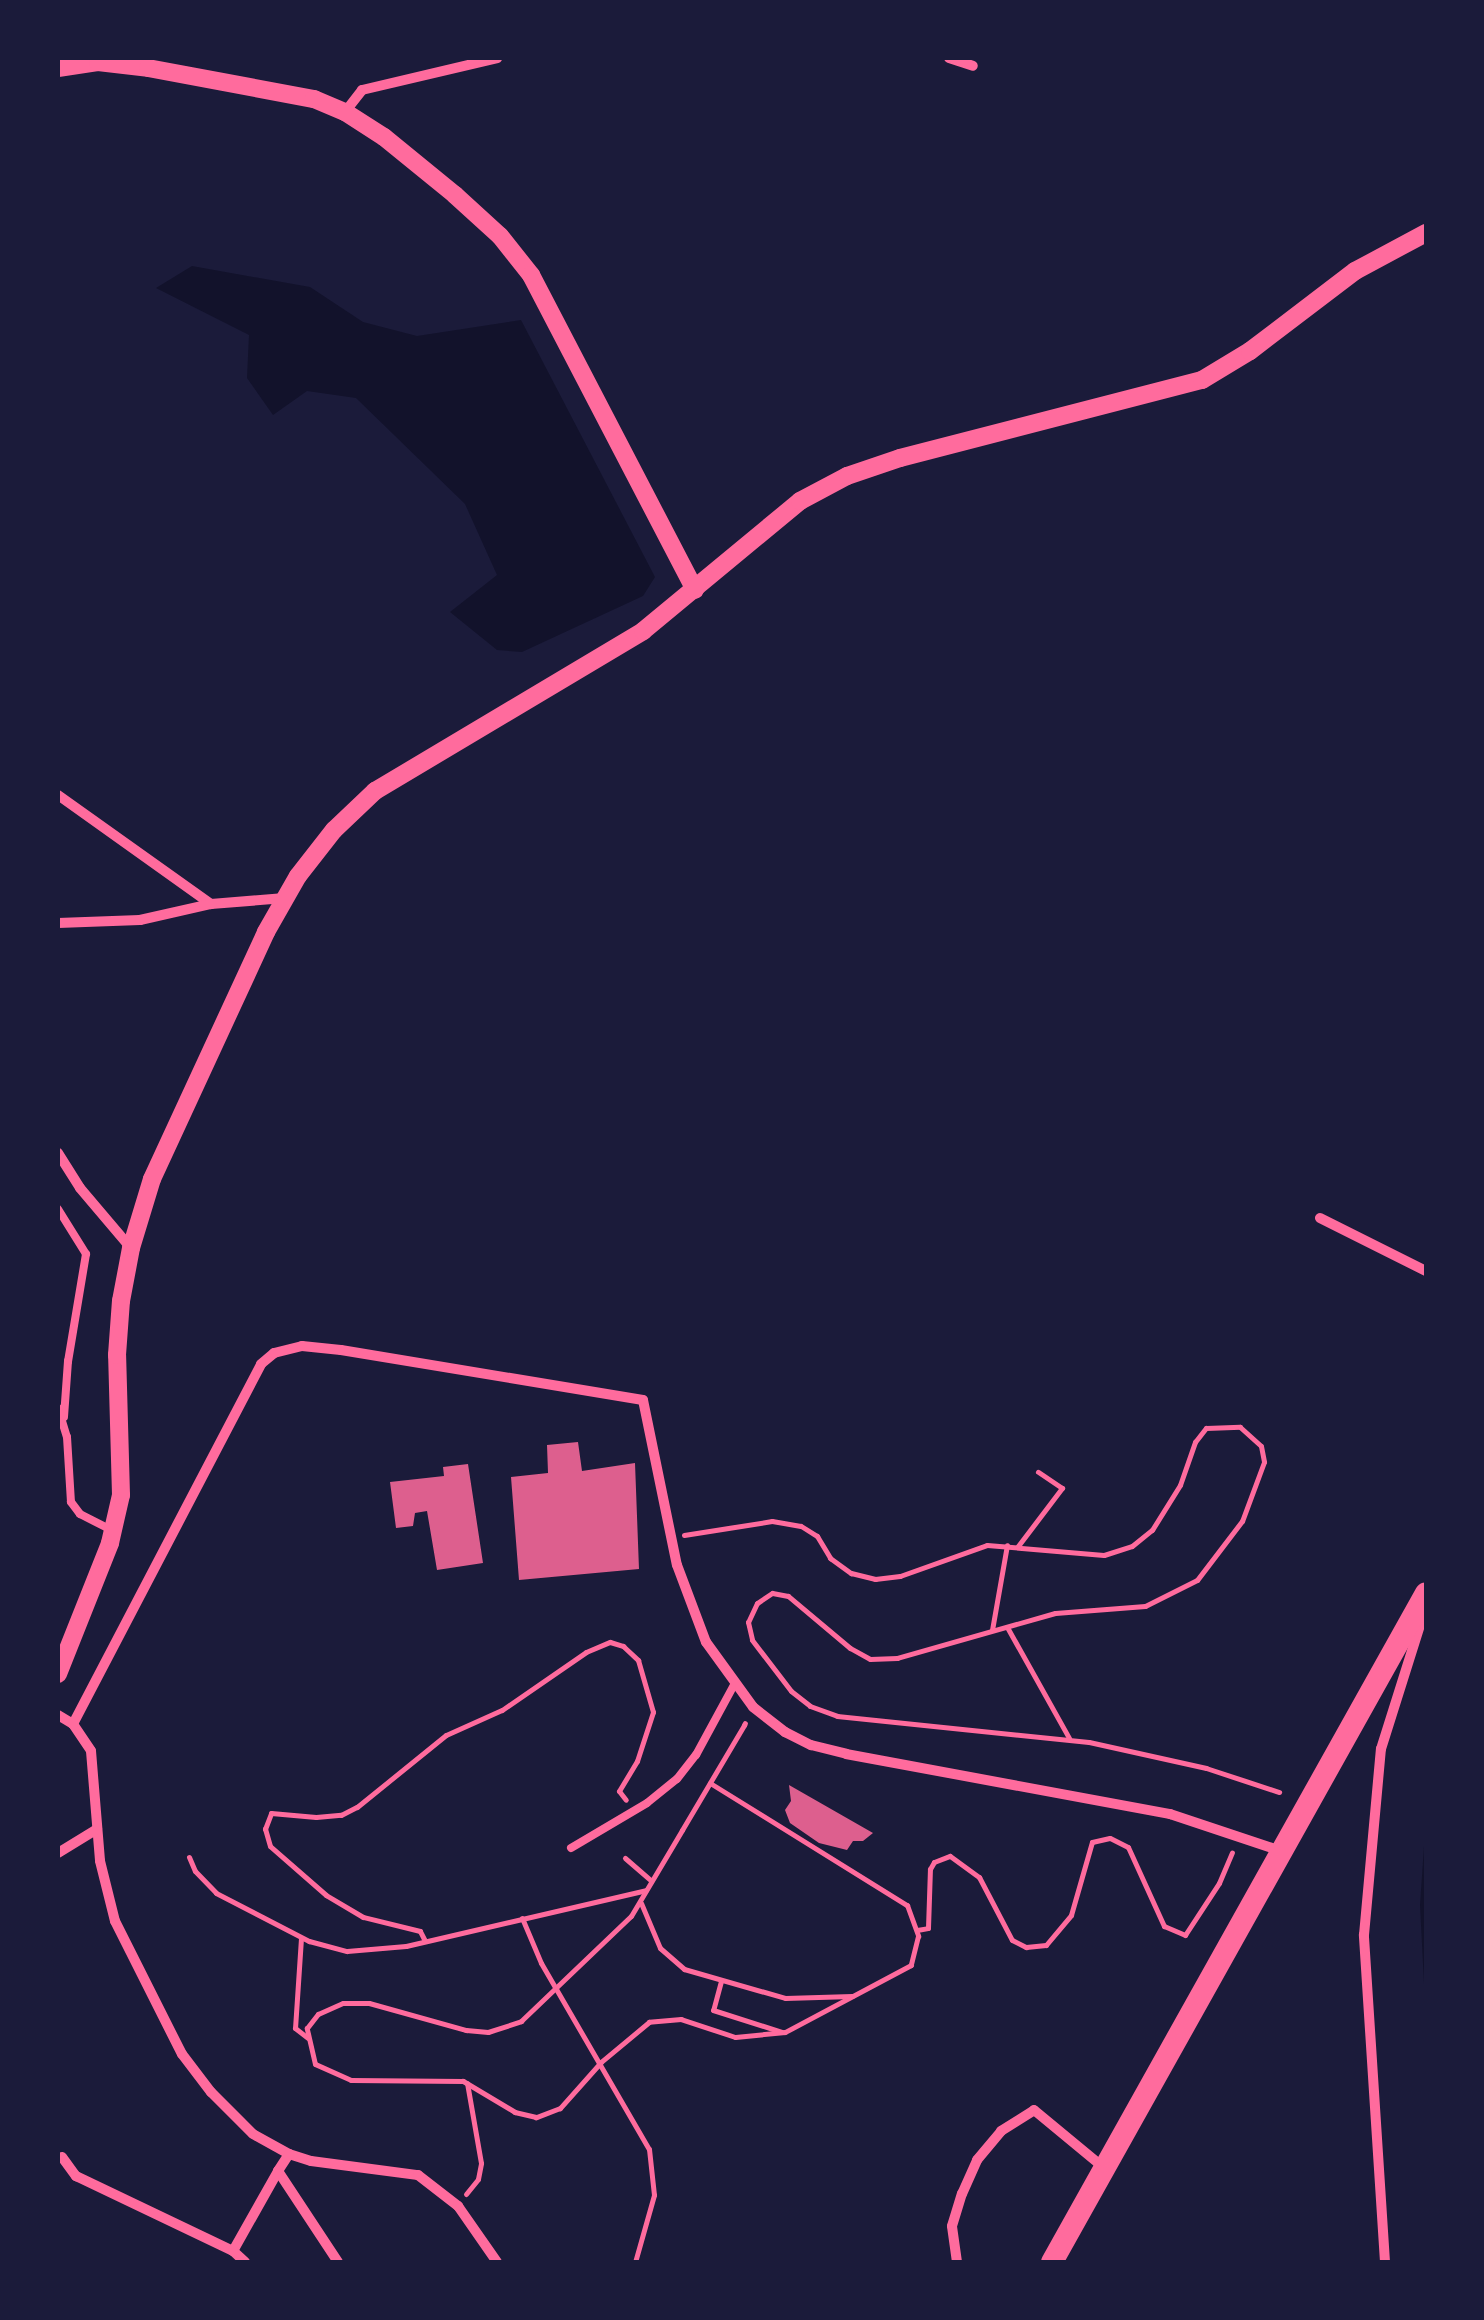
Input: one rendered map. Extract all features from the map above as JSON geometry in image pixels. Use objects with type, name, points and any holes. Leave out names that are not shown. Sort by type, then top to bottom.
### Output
[{"type":"highway","points":[[1052,2262],[1426,1594]]},
{"type":"street","points":[[346,112],[362,90],[497,58]]},
{"type":"street","points":[[950,58],[973,66]]},
{"type":"street","points":[[58,68],[98,62],[284,92],[346,112],[454,195],[500,236],[531,275],[695,590]]},
{"type":"street","points":[[58,1674],[113,1531],[121,1495],[117,1355],[130,1248],[178,1115],[285,898],[334,830],[375,791],[643,631],[800,502],[847,476],[900,458],[1202,380],[1250,351],[1355,271],[1426,233]]},
{"type":"street","points":[[58,795],[211,904]]},
{"type":"street","points":[[58,922],[140,920],[211,904],[285,898]]},
{"type":"street","points":[[58,1153],[80,1188],[130,1248]]},
{"type":"street","points":[[1320,1218],[1426,1270]]},
{"type":"street","points":[[73,1724],[261,1364],[274,1352],[302,1346],[341,1350],[643,1400],[671,1537],[706,1642],[756,1709],[810,1745],[1170,1814],[1284,1852]]},
{"type":"street","points":[[1385,2262],[1364,1935],[1381,1749],[1426,1604]]},
{"type":"street","points":[[58,1714],[73,1724],[91,1751],[97,1829],[115,1921],[182,2054],[210,2092],[253,2134],[289,2154],[311,2161],[418,2176],[458,2206],[497,2262]]},
{"type":"street","points":[[58,1853],[97,1829]]},
{"type":"street","points":[[957,2262],[952,2226],[977,2160],[1001,2130],[1034,2110],[1104,2169]]},
{"type":"street","points":[[233,2251],[289,2154]]},
{"type":"street","points":[[62,2158],[76,2176],[233,2251],[245,2262]]},
{"type":"street","points":[[278,2171],[338,2262]]},
{"type":"lane","points":[[58,1210],[86,1254],[68,1361],[64,1417],[72,1502],[80,1514],[113,1531]]},
{"type":"lane","points":[[58,1408],[64,1417]]},
{"type":"lane","points":[[572,1848],[633,1811],[686,1767],[734,1684]]},
{"type":"path","points":[[671,1537],[772,1520],[801,1526],[817,1536],[830,1558],[851,1573],[875,1579],[900,1576],[987,1545],[1104,1555],[1132,1546],[1152,1530],[1180,1486],[1195,1442],[1206,1428],[1240,1427],[1261,1446],[1264,1462],[1242,1521],[1197,1580],[1145,1606],[1055,1614],[898,1658],[870,1659],[850,1648],[788,1596],[772,1593],[757,1603],[748,1622],[752,1640],[791,1691],[810,1706],[837,1716],[922,1728],[1070,1740],[1158,1756],[1279,1792]]},
{"type":"path","points":[[1018,1546],[1062,1488],[1038,1472]]},
{"type":"path","points":[[992,1632],[1008,1545]]},
{"type":"path","points":[[1007,1628],[1070,1740]]},
{"type":"path","points":[[425,1941],[420,1931],[363,1917],[326,1895],[270,1846],[264,1829],[270,1813],[316,1817],[341,1815],[357,1807],[446,1734],[502,1710],[547,1683],[586,1652],[610,1642],[633,1653],[650,1694],[652,1712],[638,1761],[620,1791],[633,1811]]},
{"type":"path","points":[[710,1783],[898,1897],[914,1916],[911,1964],[785,2032],[735,2037],[666,2019],[636,2031],[601,2062],[560,2108],[536,2118],[515,2112],[467,2083],[447,2078],[350,2080],[332,2076],[310,2057],[307,2028],[318,2014],[357,2001],[488,2032],[521,2021],[618,1932],[652,1882],[710,1783],[756,1709]]},
{"type":"path","points":[[916,1930],[928,1928],[930,1869],[934,1862],[950,1856],[979,1877],[1012,1940],[1026,1947],[1046,1945],[1070,1915],[1092,1842],[1110,1838],[1128,1847],[1164,1926],[1185,1934],[1220,1883],[1240,1837]]},
{"type":"path","points":[[190,1857],[196,1871],[216,1893],[302,1938],[348,1951],[425,1941],[646,1890]]},
{"type":"path","points":[[624,1858],[652,1882]]},
{"type":"path","points":[[640,1900],[650,1933],[671,1961],[721,1981],[785,1998],[856,1996]]},
{"type":"path","points":[[522,1918],[557,1988],[644,2138],[653,2168],[650,2218],[635,2262]]},
{"type":"path","points":[[302,1938],[294,2028],[308,2038]]},
{"type":"path","points":[[721,1981],[713,2010],[785,2032]]},
{"type":"path","points":[[458,2206],[478,2179],[481,2162],[467,2083]]},
{"type":"shaded area","points":[[192,266],[310,287],[363,322],[417,336],[521,320],[655,577],[643,596],[522,652],[497,650],[450,612],[497,575],[465,504],[356,398],[307,391],[273,415],[247,378],[249,335],[156,288]]},
{"type":"shaded area","points":[[1426,1817],[1426,2023],[1420,1905]]},
{"type":"building","points":[[578,1442],[582,1471],[635,1463],[639,1569],[519,1580],[511,1477],[548,1473],[547,1445]]},
{"type":"building","points":[[468,1464],[483,1563],[437,1570],[427,1511],[415,1513],[413,1526],[396,1528],[390,1482],[444,1476],[443,1467]]},
{"type":"building","points":[[789,1785],[873,1833],[863,1841],[853,1841],[847,1850],[819,1843],[790,1823],[785,1810],[791,1801]]}]
